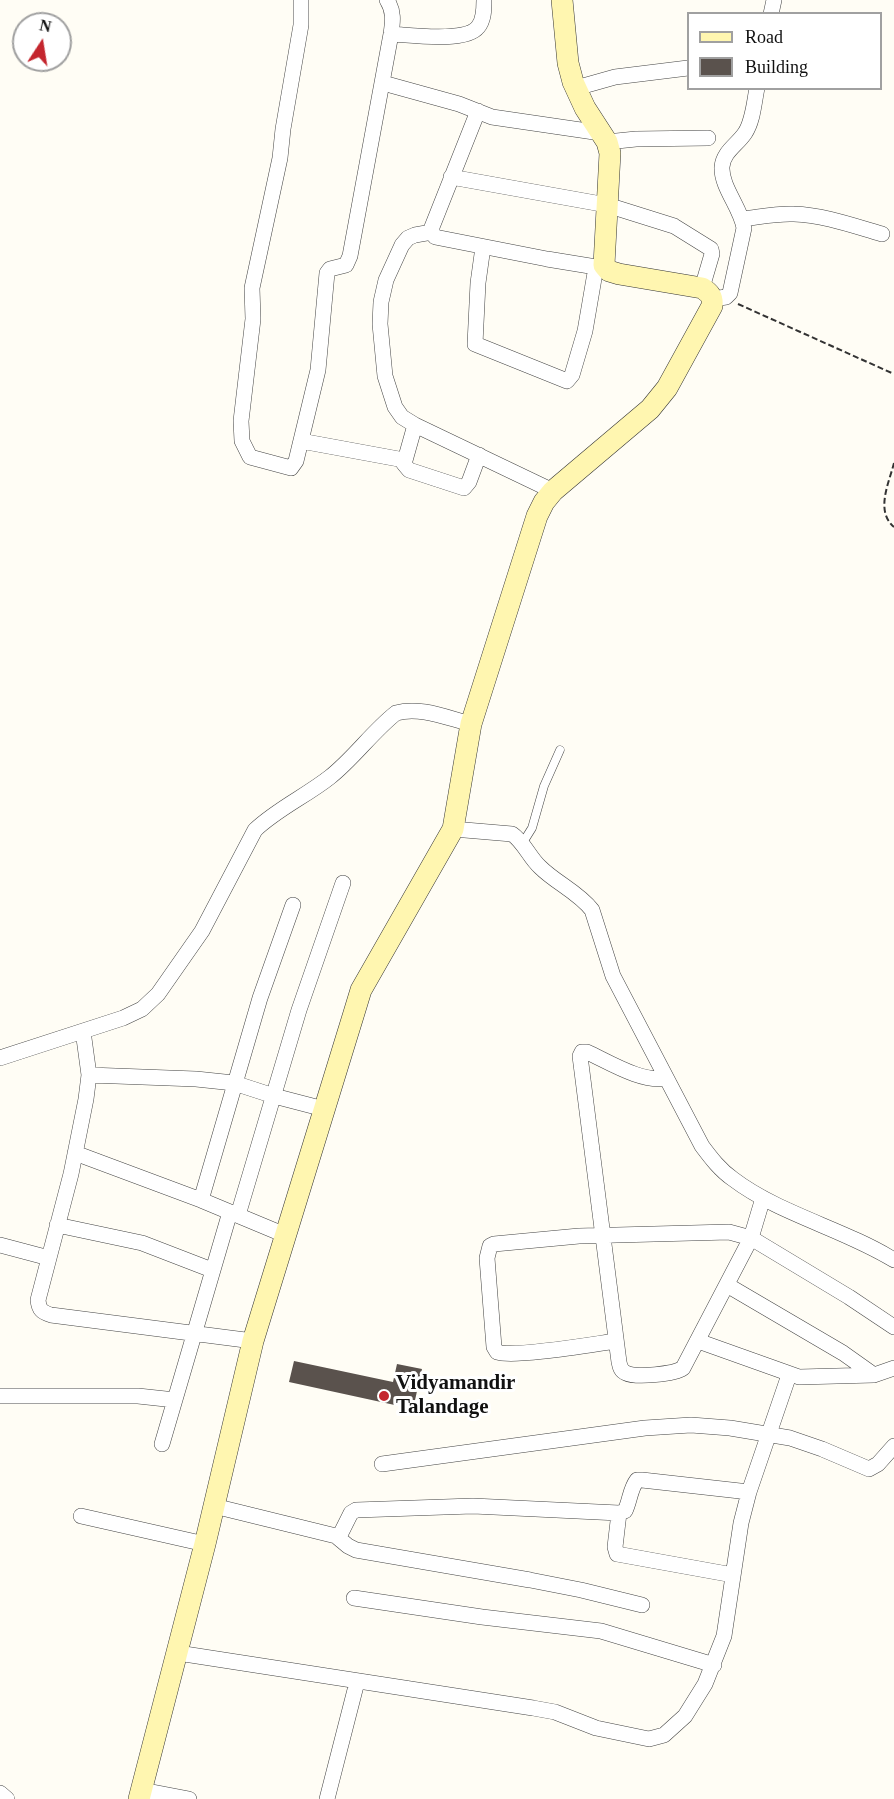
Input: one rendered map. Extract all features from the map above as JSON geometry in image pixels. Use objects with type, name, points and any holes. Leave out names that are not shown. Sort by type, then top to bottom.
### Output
[{"type":"street","points":[[301,0],[301,25],[280,158],[252,288],[254,319],[241,433],[244,449],[250,457],[291,468],[301,441],[318,370],[327,273],[330,269],[346,265],[349,261],[391,34],[392,8],[387,0]]},
{"type":"street","points":[[391,34],[457,37],[468,35],[477,29],[482,21],[484,0]]},
{"type":"street","points":[[483,247],[478,283],[475,344],[567,381],[572,375],[585,331],[600,266],[610,153],[604,137],[585,108],[568,63],[562,0]]},
{"type":"street","points":[[576,88],[615,77],[687,68]]},
{"type":"street","points":[[382,83],[459,104],[509,121],[604,137],[708,138]]},
{"type":"street","points":[[432,232],[435,237],[441,239],[600,266],[619,274],[714,295],[730,293],[742,242],[742,219],[723,177],[722,167],[728,151],[745,133],[749,125],[757,90]]},
{"type":"street","points":[[432,232],[478,111]]},
{"type":"street","points":[[189,1799],[140,1795],[178,1653],[253,1341],[361,990],[453,829],[471,724],[537,516],[544,502],[553,491],[650,409],[667,388],[712,306],[714,295],[712,254],[707,245],[667,223],[607,205],[451,177]]},
{"type":"street","points":[[742,219],[776,214],[796,214],[823,218],[882,234]]},
{"type":"street","points":[[432,232],[408,238],[402,245],[386,280],[381,302],[380,324],[385,376],[395,407],[402,417],[415,425],[553,491]]},
{"type":"street","points":[[415,425],[404,460],[405,468],[409,470],[464,488],[469,482],[479,455]]},
{"type":"street","points":[[301,441],[404,460]]},
{"type":"street","points":[[0,1058],[123,1018],[142,1009],[158,994],[202,931],[255,830],[268,818],[302,799],[332,775],[396,713],[408,710],[471,724]]},
{"type":"street","points":[[453,829],[507,832],[518,838],[538,866],[592,910],[613,976],[702,1146],[717,1166],[734,1180],[763,1197],[894,1260]]},
{"type":"street","points":[[162,1444],[212,1270],[234,1214],[274,1096],[299,1010],[343,883]]},
{"type":"street","points":[[201,1200],[260,998],[292,905]]},
{"type":"street","points":[[83,1031],[89,1075],[75,1153],[38,1306],[42,1312],[51,1315],[253,1341]]},
{"type":"street","points":[[666,1078],[656,1080],[644,1077],[587,1052],[582,1052],[580,1056],[621,1369],[632,1375],[678,1371],[683,1368],[751,1238],[763,1197]]},
{"type":"street","points":[[89,1075],[196,1079],[234,1083],[324,1109]]},
{"type":"street","points":[[75,1153],[201,1200],[285,1235]]},
{"type":"street","points":[[57,1226],[142,1243],[212,1270]]},
{"type":"street","points":[[616,1341],[502,1354],[497,1352],[494,1347],[487,1258],[490,1246],[552,1238],[718,1230],[751,1238],[894,1327]]},
{"type":"street","points":[[0,1245],[49,1258]]},
{"type":"street","points":[[727,1285],[843,1353],[874,1375]]},
{"type":"street","points":[[698,1341],[789,1375],[814,1378],[874,1375],[894,1368]]},
{"type":"street","points":[[178,1653],[533,1708],[555,1712],[596,1728],[649,1738],[664,1735],[685,1716],[714,1665],[724,1636],[738,1539],[750,1492],[789,1375]]},
{"type":"street","points":[[0,1396],[138,1396],[175,1400]]},
{"type":"street","points":[[382,1464],[645,1428],[691,1425],[770,1433],[803,1442],[869,1469],[878,1464],[894,1446]]},
{"type":"street","points":[[336,1536],[341,1533],[351,1513],[356,1510],[473,1506],[619,1513],[625,1511],[637,1480],[750,1492]]},
{"type":"street","points":[[214,1506],[336,1536],[356,1550],[540,1582],[642,1605]]},
{"type":"street","points":[[619,1513],[615,1547],[617,1554],[733,1575]]},
{"type":"street","points":[[81,1516],[205,1544]]},
{"type":"street","points":[[354,1598],[482,1617],[601,1631],[714,1665]]},
{"type":"street","points":[[327,1799],[357,1682]]},
{"type":"street","points":[[0,1793],[7,1799]]},
{"type":"lane","points":[[522,844],[532,828],[544,786],[560,750]]},
{"type":"path","points":[[714,295],[894,374]]},
{"type":"path","points":[[894,463],[884,512],[887,521],[894,527]]},
{"type":"building","name":"Vidyamandir Talandage","points":[[294,1361],[393,1382],[397,1364],[422,1369],[413,1409],[289,1382]]},
{"type":"place","name":"Vidyamandir Talandage","points":[[384,1396]]}]
